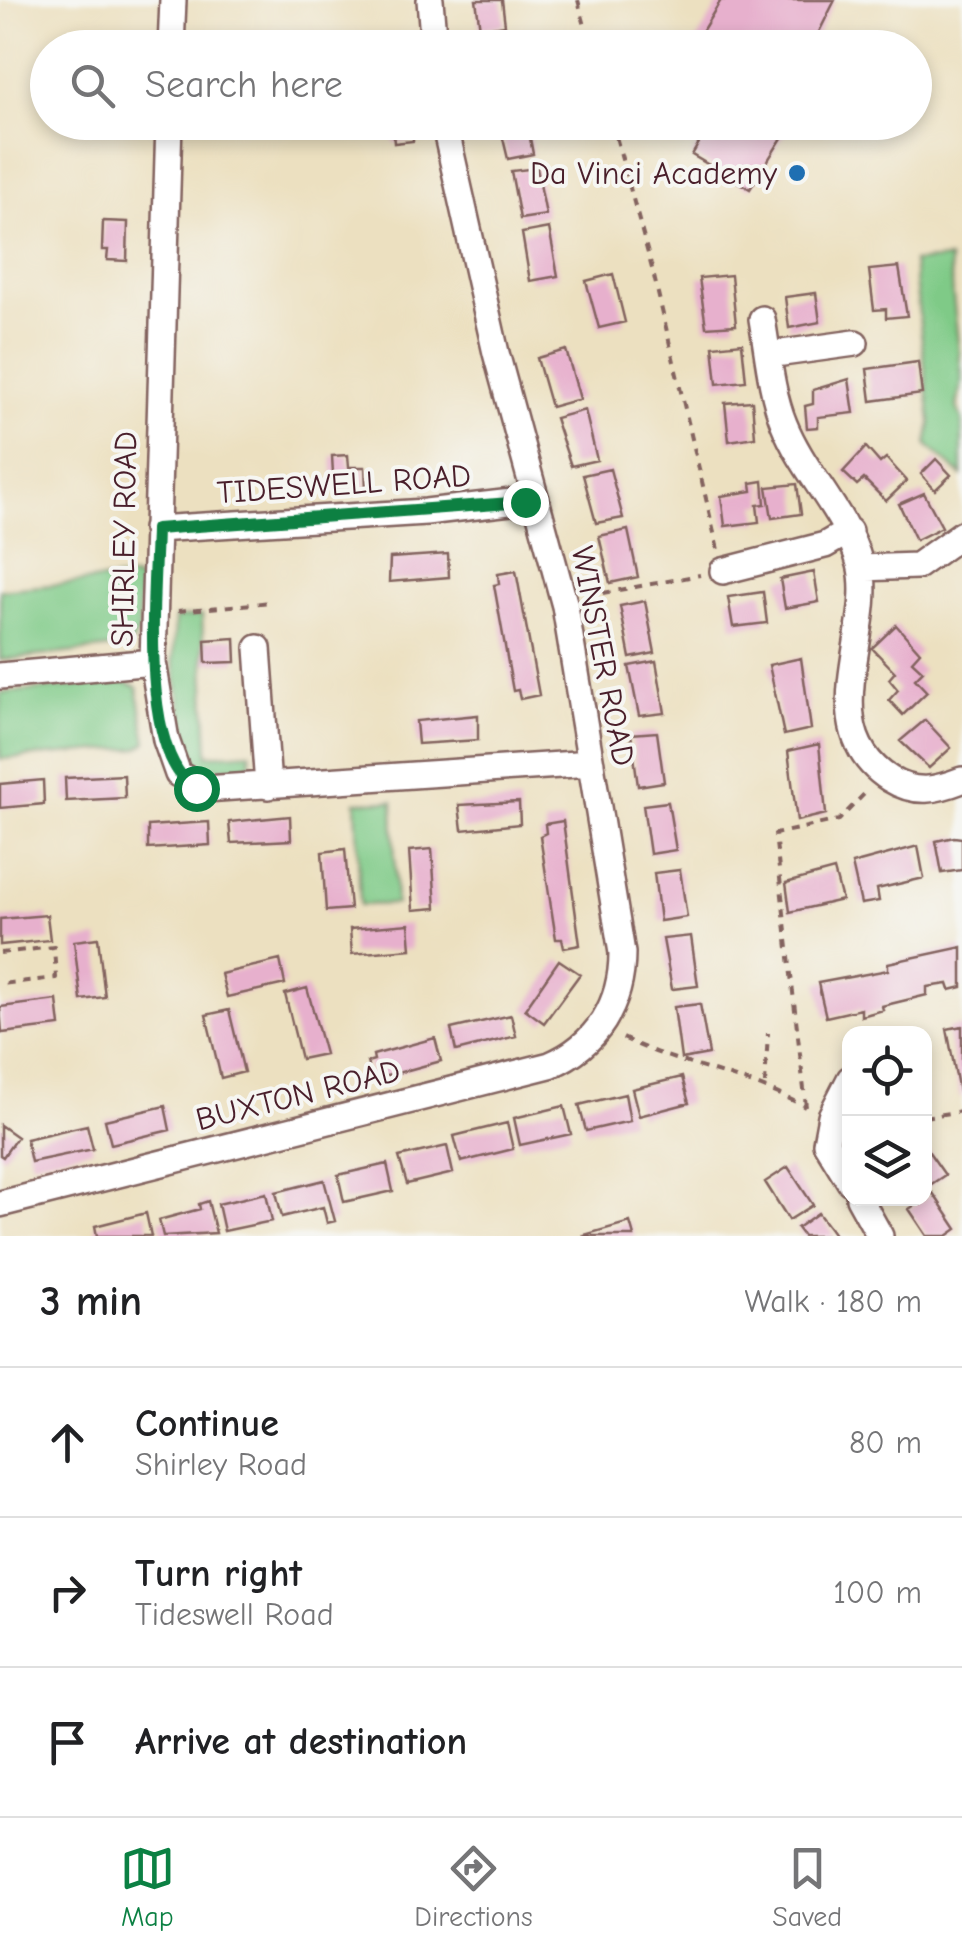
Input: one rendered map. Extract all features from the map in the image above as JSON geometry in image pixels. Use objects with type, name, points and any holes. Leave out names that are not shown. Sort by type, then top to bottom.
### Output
[{"type":"street","points":[[172,30],[173,0]]},
{"type":"street","points":[[430,0],[432,30]]},
{"type":"street","name":"SHIRLEY ROAD","points":[[168,140],[153,662],[166,740],[178,774],[205,789],[592,763]]},
{"type":"street","name":"WINSTER ROAD","points":[[448,140],[491,335],[564,606],[592,763],[622,953],[616,997],[600,1027]]},
{"type":"street","points":[[762,320],[784,424],[850,531],[861,568],[863,602],[850,681],[860,745],[884,775],[902,786],[932,792],[962,780]]},
{"type":"street","points":[[768,355],[855,343]]},
{"type":"street","name":"TIDESWELL ROAD","points":[[156,529],[332,519],[536,500]]},
{"type":"street","points":[[722,571],[825,545],[850,531]]},
{"type":"street","points":[[861,568],[917,566],[962,534]]},
{"type":"street","points":[[258,648],[268,786]]},
{"type":"street","points":[[0,676],[153,662]]},
{"type":"street","name":"BUXTON ROAD","points":[[0,1204],[550,1065],[569,1056],[600,1027]]},
{"type":"street","points":[[842,1095],[831,1116],[826,1143],[842,1169]]},
{"type":"street","points":[[863,1206],[880,1236]]},
{"type":"path","points":[[578,0],[586,30]]},
{"type":"path","points":[[564,606],[588,596],[722,571],[653,272],[617,140]]},
{"type":"path","points":[[154,613],[272,602]]},
{"type":"path","points":[[806,1107],[775,834],[839,820],[884,775]]},
{"type":"path","points":[[0,953],[54,948],[56,978],[0,984]]},
{"type":"path","points":[[600,1027],[658,1056],[765,1084],[831,1116]]},
{"type":"path","points":[[765,1084],[768,1033]]},
{"type":"path","points":[[932,1115],[962,1111]]},
{"type":"green space","points":[[949,259],[962,379],[957,407],[962,421],[962,476],[927,445],[931,422],[913,262]]},
{"type":"green space","points":[[134,577],[139,581],[139,631],[130,646],[0,660],[0,590]]},
{"type":"green space","points":[[202,615],[208,755],[250,752],[251,768],[202,769],[190,760],[173,661],[175,618]]},
{"type":"green space","points":[[125,682],[137,687],[147,742],[138,748],[0,759],[0,693]]},
{"type":"green space","points":[[393,801],[396,904],[360,905],[356,802]]},
{"type":"building","points":[[476,0],[502,0],[505,25],[480,29]]},
{"type":"building","points":[[721,0],[835,0],[820,30],[703,30]]},
{"type":"building","points":[[503,140],[530,140],[533,154],[508,159]]},
{"type":"building","points":[[701,140],[781,140],[750,189],[692,155]]},
{"type":"building","points":[[537,168],[546,215],[520,219],[511,171]]},
{"type":"building","points":[[103,221],[128,222],[127,261],[107,260],[108,250],[102,250]]},
{"type":"building","points":[[549,228],[558,276],[530,281],[522,233]]},
{"type":"building","points":[[899,267],[907,316],[886,318],[886,309],[874,310],[869,270]]},
{"type":"building","points":[[613,274],[625,322],[599,328],[586,281]]},
{"type":"building","points":[[731,275],[736,325],[706,327],[699,278]]},
{"type":"building","points":[[816,293],[820,322],[789,328],[785,297]]},
{"type":"building","points":[[742,343],[746,381],[717,384],[713,346]]},
{"type":"building","points":[[566,350],[580,399],[551,407],[537,358]]},
{"type":"building","points":[[918,362],[922,394],[871,401],[867,369]]},
{"type":"building","points":[[849,379],[854,413],[818,417],[818,427],[807,428],[805,406],[813,404],[813,390]]},
{"type":"building","points":[[752,401],[755,437],[729,441],[725,403]]},
{"type":"building","points":[[585,410],[597,460],[571,466],[555,418]]},
{"type":"building","points":[[866,447],[880,463],[886,458],[907,481],[886,501],[864,479],[857,485],[843,472]]},
{"type":"building","points":[[348,455],[349,467],[365,467],[366,490],[334,491],[332,456]]},
{"type":"building","points":[[936,459],[951,475],[935,490],[921,474]]},
{"type":"building","points":[[610,469],[623,518],[596,523],[583,475]]},
{"type":"building","points":[[763,481],[765,504],[757,505],[759,522],[725,526],[721,496],[752,491],[751,483]]},
{"type":"building","points":[[797,484],[801,514],[772,518],[767,487]]},
{"type":"building","points":[[924,493],[942,527],[916,540],[899,504]]},
{"type":"building","points":[[628,530],[638,577],[610,583],[599,536]]},
{"type":"building","points":[[448,554],[449,577],[389,582],[390,558]]},
{"type":"building","points":[[516,571],[539,695],[520,699],[518,690],[513,691],[494,585],[499,584],[498,574]]},
{"type":"building","points":[[814,572],[819,602],[785,608],[780,579]]},
{"type":"building","points":[[763,592],[767,623],[733,627],[728,597]]},
{"type":"building","points":[[645,601],[655,653],[630,658],[620,606]]},
{"type":"building","points":[[896,625],[920,652],[912,661],[923,671],[915,679],[927,692],[903,715],[889,700],[898,690],[889,679],[895,672],[872,648]]},
{"type":"building","points":[[235,638],[236,662],[206,663],[205,640]]},
{"type":"building","points":[[801,658],[811,729],[784,735],[769,665]]},
{"type":"building","points":[[656,661],[665,713],[639,716],[629,666]]},
{"type":"building","points":[[478,715],[478,740],[418,744],[416,721]]},
{"type":"building","points":[[925,720],[951,748],[929,768],[900,741]]},
{"type":"building","points":[[657,732],[664,782],[638,786],[631,734]]},
{"type":"building","points":[[819,744],[826,814],[797,821],[788,751]]},
{"type":"building","points":[[124,775],[125,798],[66,801],[65,778]]},
{"type":"building","points":[[43,780],[44,804],[0,808],[0,784]]},
{"type":"building","points":[[519,802],[520,824],[462,830],[459,805]]},
{"type":"building","points":[[668,802],[676,850],[650,854],[643,805]]},
{"type":"building","points":[[290,816],[291,840],[231,843],[229,822]]},
{"type":"building","points":[[563,821],[580,945],[564,948],[562,939],[556,939],[540,836],[546,833],[545,824]]},
{"type":"building","points":[[209,822],[210,845],[148,849],[148,826]]},
{"type":"building","points":[[962,838],[962,870],[942,873],[936,841]]},
{"type":"building","points":[[918,846],[924,878],[877,889],[879,901],[861,904],[852,864]]},
{"type":"building","points":[[345,849],[350,909],[326,911],[322,852]]},
{"type":"building","points":[[432,849],[436,908],[413,910],[409,851]]},
{"type":"building","points":[[680,870],[687,917],[660,921],[654,873]]},
{"type":"building","points":[[834,870],[842,900],[790,912],[786,883]]},
{"type":"building","points":[[47,915],[50,940],[0,945],[0,919]]},
{"type":"building","points":[[409,924],[411,949],[352,954],[350,929]]},
{"type":"building","points":[[691,936],[698,986],[672,989],[663,939]]},
{"type":"building","points":[[98,938],[105,997],[81,1000],[74,941]]},
{"type":"building","points":[[962,947],[962,987],[927,987],[927,995],[882,1006],[883,1010],[861,1016],[861,1009],[826,1017],[818,983],[888,970],[888,963]]},
{"type":"building","points":[[280,960],[285,984],[227,997],[221,974]]},
{"type":"building","points":[[559,960],[580,974],[544,1023],[525,1009]]},
{"type":"building","points":[[307,988],[325,1054],[301,1059],[285,994]]},
{"type":"building","points":[[57,1000],[60,1026],[2,1033],[0,1007]]},
{"type":"building","points":[[700,1004],[709,1054],[681,1059],[674,1007]]},
{"type":"building","points":[[229,1010],[244,1072],[221,1078],[206,1015]]},
{"type":"building","points":[[511,1015],[516,1036],[456,1051],[451,1029]]},
{"type":"building","points":[[962,1026],[962,1097],[960,1097],[947,1029]]},
{"type":"building","points":[[435,1038],[441,1061],[372,1080],[367,1062],[374,1060],[373,1055]]},
{"type":"building","points":[[682,1077],[689,1103],[639,1116],[632,1089]]},
{"type":"building","points":[[625,1094],[630,1121],[586,1131],[579,1105]]},
{"type":"building","points":[[165,1106],[170,1130],[111,1144],[105,1120]]},
{"type":"building","points":[[564,1106],[571,1134],[520,1145],[514,1118]]},
{"type":"building","points":[[507,1123],[513,1149],[461,1162],[454,1136]]},
{"type":"building","points":[[0,1125],[17,1137],[3,1157],[0,1155]]},
{"type":"building","points":[[87,1125],[93,1149],[31,1162],[26,1139]]},
{"type":"building","points":[[447,1146],[453,1173],[407,1184],[399,1157]]},
{"type":"building","points":[[932,1156],[945,1175],[932,1184]]},
{"type":"building","points":[[387,1164],[393,1191],[344,1202],[338,1175]]},
{"type":"building","points":[[788,1167],[813,1205],[789,1220],[765,1182]]},
{"type":"building","points":[[324,1180],[335,1221],[327,1223],[323,1207],[282,1217],[276,1192]]},
{"type":"building","points":[[266,1193],[272,1221],[224,1231],[218,1204]]},
{"type":"building","points":[[932,1194],[957,1229],[947,1236],[927,1236],[909,1209],[932,1206]]},
{"type":"building","points":[[208,1201],[216,1233],[163,1236],[159,1220],[200,1209],[199,1204]]},
{"type":"building","points":[[146,1213],[151,1236],[97,1236],[95,1226]]},
{"type":"building","points":[[818,1213],[835,1236],[803,1236],[797,1228]]},
{"type":"building","points":[[630,1222],[634,1236],[584,1235]]},
{"type":"place","name":"Da Vinci Academy","points":[[797,173]]},
{"type":"route","points":[[196,788],[178,774],[172,763],[157,689],[153,662],[156,529],[294,522],[525,502]]}]
